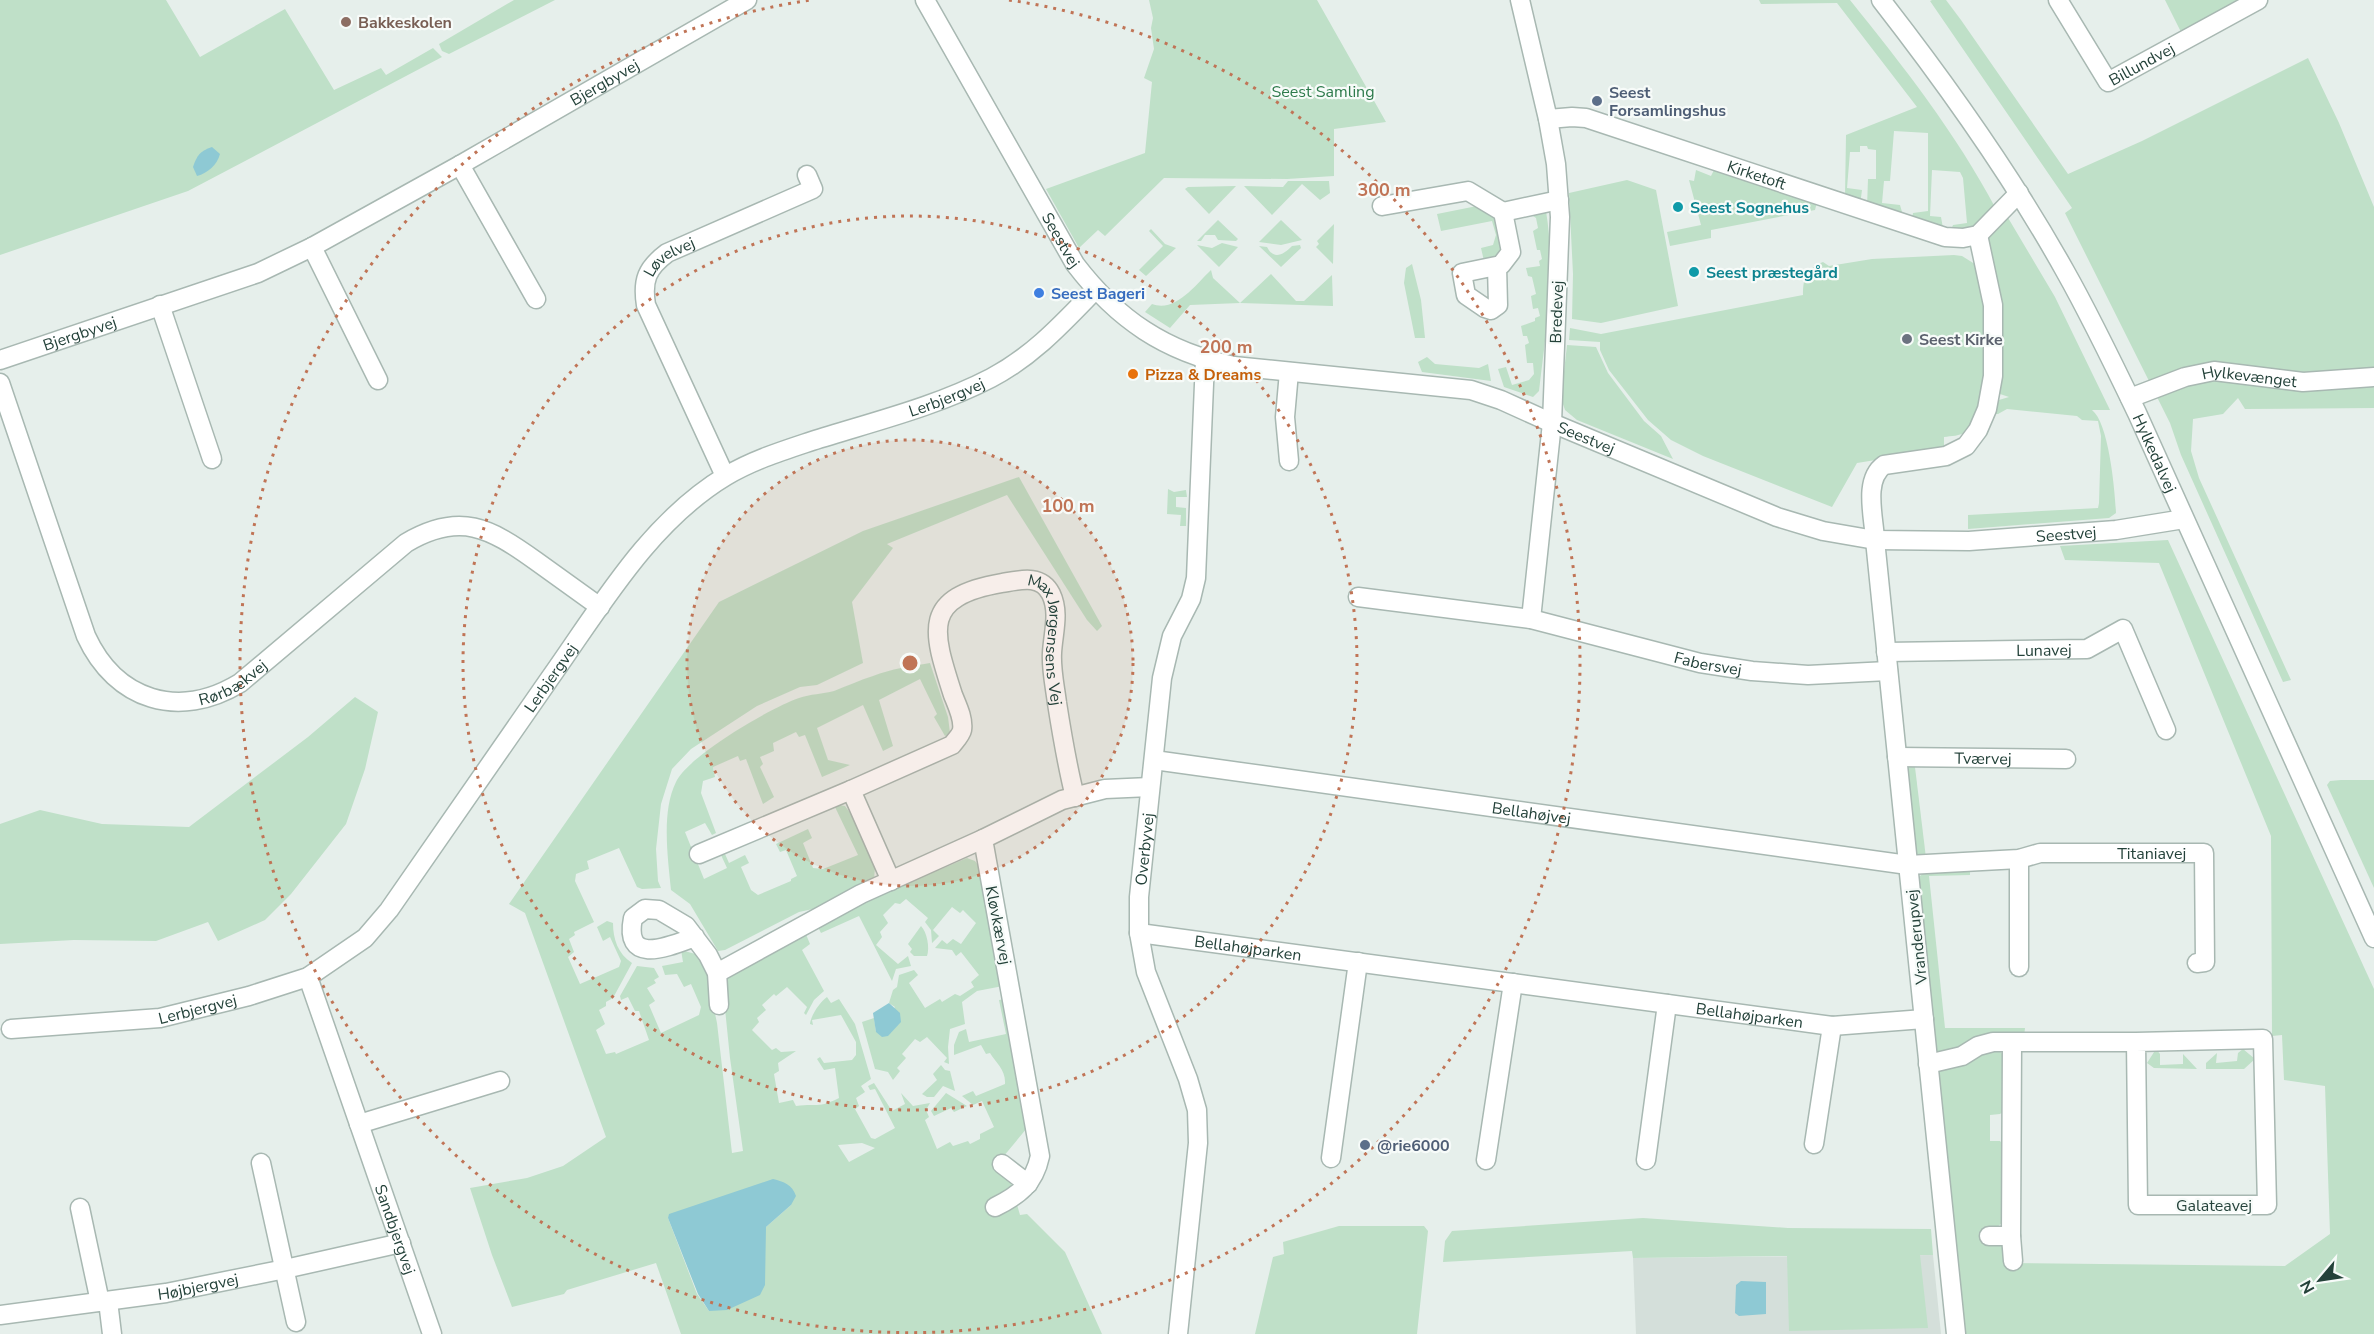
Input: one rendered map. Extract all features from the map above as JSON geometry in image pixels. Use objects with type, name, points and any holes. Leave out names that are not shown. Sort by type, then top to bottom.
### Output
[{"type":"street","name":"Bjergbyvej","points":[[0,360],[258,273],[312,247],[747,0]]},
{"type":"street","name":"Seestvej","points":[[925,0],[1074,264],[1095,290],[1146,331],[1173,348],[1205,360],[1234,366],[1471,390],[1501,400],[1777,517],[1823,531],[1875,540],[1969,541],[2116,530],[2184,519]]},
{"type":"street","name":"Bredevej","points":[[1521,0],[1548,119],[1556,164],[1559,200],[1552,423]]},
{"type":"street","name":"Hylkedalvej","points":[[1881,0],[1977,130],[2019,193],[2065,271],[2130,398],[2374,938]]},
{"type":"street","name":"Billundvej","points":[[2058,0],[2108,81],[2258,0]]},
{"type":"street","name":"Kirketoft","points":[[1548,119],[1586,118],[1945,237],[1963,238],[1978,235]]},
{"type":"street","points":[[460,165],[536,299]]},
{"type":"street","name":"Løvelvej","points":[[726,476],[646,304],[644,290],[647,275],[655,262],[667,253],[813,189],[807,175]]},
{"type":"street","points":[[1382,206],[1468,192],[1503,212],[1559,200]]},
{"type":"street","points":[[1875,540],[1871,482],[1877,470],[1884,465],[1946,456],[1966,446],[1978,430],[1987,409],[1993,376],[1993,305],[1978,235],[2019,193]]},
{"type":"street","points":[[1497,266],[1501,265],[1511,252],[1503,212]]},
{"type":"street","points":[[312,247],[378,380]]},
{"type":"street","name":"Lerbjergvej","points":[[11,1029],[160,1018],[249,996],[308,978],[365,938],[389,910],[600,607],[655,534],[690,501],[726,476],[761,458],[946,398],[992,378],[1051,337],[1095,290]]},
{"type":"street","points":[[160,305],[212,459]]},
{"type":"street","name":"Overbyvej","points":[[1178,1334],[1198,1143],[1197,1110],[1188,1079],[1146,972],[1138,933],[1139,897],[1162,678],[1172,636],[1191,599],[1196,578],[1205,360]]},
{"type":"street","name":"Hylkevænget","points":[[2130,398],[2186,377],[2214,371],[2303,382],[2374,377]]},
{"type":"street","points":[[1289,372],[1285,417],[1289,461]]},
{"type":"street","name":"Rørbækvej","points":[[0,382],[86,636],[94,653],[118,681],[151,698],[188,702],[207,699],[224,692],[240,682],[406,543],[424,532],[438,528],[467,526],[495,534],[600,607]]},
{"type":"street","points":[[1531,619],[1552,423]]},
{"type":"street","name":"Vranderupvej","points":[[1875,540],[1956,1334]]},
{"type":"street","name":"Max Jørgensens Vej","points":[[699,854],[952,745],[962,732],[961,719],[941,657],[937,634],[942,612],[955,598],[974,588],[1028,578],[1038,581],[1051,595],[1057,627],[1052,653],[1054,683],[1064,754],[1075,797]]},
{"type":"street","name":"Fabersvej","points":[[1358,597],[1531,619],[1700,663],[1808,675],[1888,672]]},
{"type":"street","name":"Lunavej","points":[[1886,652],[2087,649],[2123,629],[2166,730]]},
{"type":"street","name":"Tværvej","points":[[1897,757],[2067,759]]},
{"type":"street","name":"Bellahøjvej","points":[[1154,760],[1908,865]]},
{"type":"street","points":[[717,973],[861,894],[1062,800],[1105,789],[1150,787]]},
{"type":"street","points":[[850,790],[891,880]]},
{"type":"street","name":"Kløvkærvej","points":[[982,839],[1040,1156],[1037,1169],[1029,1185]]},
{"type":"street","name":"Titaniavej","points":[[1908,865],[2019,859],[2040,853],[2204,853],[2205,962],[2197,963]]},
{"type":"street","points":[[2019,859],[2019,968]]},
{"type":"street","name":"Bellahøjparken","points":[[1138,933],[1832,1026],[1924,1019]]},
{"type":"street","points":[[695,937],[717,973],[719,1005]]},
{"type":"street","points":[[1331,1158],[1358,962]]},
{"type":"street","name":"Sandbjergvej","points":[[308,978],[432,1334]]},
{"type":"street","points":[[1486,1160],[1513,983]]},
{"type":"street","points":[[1646,1160],[1667,1004]]},
{"type":"street","points":[[1814,1144],[1832,1026]]},
{"type":"street","name":"Galateavej","points":[[1929,1064],[1962,1056],[1978,1046],[1993,1042],[2263,1039],[2267,1205],[2138,1205],[2136,1042]]},
{"type":"street","points":[[2012,1043],[2011,1236],[2013,1261]]},
{"type":"street","points":[[359,1124],[500,1081]]},
{"type":"street","points":[[261,1163],[296,1322]]},
{"type":"street","points":[[995,1207],[1017,1196],[1029,1185],[1002,1164]]},
{"type":"street","points":[[80,1208],[112,1334]]},
{"type":"street","points":[[1989,1236],[2011,1236]]},
{"type":"street","name":"Højbjergvej","points":[[0,1315],[166,1293],[401,1242]]},
{"type":"shaded area","points":[[1933,1255],[1941,1334],[1636,1334],[1633,1258]]},
{"type":"green space","points":[[0,0],[166,0],[200,57],[285,9],[334,90],[381,68],[386,75],[433,48],[442,57],[188,191],[0,255]]},
{"type":"green space","points":[[514,0],[555,0],[449,54],[442,51],[439,44]]},
{"type":"green space","name":"Seest Samling","points":[[1149,0],[1317,0],[1386,122],[1334,129],[1334,176],[1287,179],[1164,178],[1105,236],[1098,230],[1079,248],[1046,189],[1145,153],[1152,82],[1144,78],[1154,49],[1151,28],[1153,18]]},
{"type":"green space","points":[[1759,0],[1850,0],[1909,75],[1946,127],[1996,209],[1969,233],[1951,230],[1953,225],[1967,223],[1963,178],[1960,172],[1932,170],[1930,216],[1941,217],[1943,228],[1912,218],[1913,213],[1928,211],[1928,133],[1894,131],[1890,181],[1884,181],[1882,203],[1900,205],[1902,212],[1896,217],[1867,207],[1868,179],[1876,179],[1876,150],[1868,149],[1867,146],[1860,146],[1860,152],[1850,152],[1847,188],[1862,190],[1860,205],[1845,196],[1846,135],[1917,107],[1837,3],[1761,4]]},
{"type":"green space","points":[[1946,0],[2068,174],[2142,141],[2308,58],[2339,123],[2374,207],[2374,374],[2372,385],[2374,408],[2245,409],[2238,398],[2223,414],[2193,419],[2191,451],[2199,478],[2291,680],[2283,682],[2181,455],[2170,423],[2065,213],[2072,208],[1930,1]]},
{"type":"green space","points":[[2165,0],[2250,0],[2183,36]]},
{"type":"green space","points":[[1715,168],[1817,202],[1815,210],[1711,230],[1711,238],[1670,246],[1667,232],[1701,225],[1689,180],[1694,181],[1696,170],[1711,176]]},
{"type":"green space","points":[[1627,180],[1656,190],[1678,306],[1601,323],[1572,319],[1573,274],[1569,193]]},
{"type":"green space","points":[[1288,181],[1329,181],[1330,193],[1320,200],[1302,184],[1272,215],[1244,186],[1283,187]]},
{"type":"green space","points":[[1236,186],[1209,214],[1185,189],[1188,187]]},
{"type":"green space","points":[[1482,205],[1498,215],[1505,251],[1500,258],[1484,261],[1481,248],[1493,245],[1496,235],[1492,221],[1441,231],[1437,214]]},
{"type":"green space","points":[[1546,211],[1550,256],[1549,301],[1539,391],[1533,397],[1504,387],[1498,369],[1506,367],[1512,385],[1529,380],[1534,374],[1533,363],[1527,363],[1525,345],[1529,343],[1527,336],[1523,336],[1521,326],[1535,321],[1535,318],[1540,316],[1538,308],[1533,309],[1531,296],[1536,294],[1532,277],[1528,276],[1526,268],[1540,266],[1539,261],[1542,259],[1540,250],[1537,250],[1533,231],[1538,228],[1536,218],[1530,214]]},
{"type":"green space","points":[[2004,211],[2055,297],[2110,410],[2092,410],[2103,428],[2110,458],[2116,513],[2109,518],[1968,529],[1968,515],[2098,508],[2099,503],[2101,436],[2098,421],[2082,420],[2077,416],[2007,409],[1998,414],[1989,414],[1992,402],[2009,397],[1994,392],[1984,239]]},
{"type":"green space","points":[[1218,220],[1238,239],[1236,241],[1218,240],[1215,235],[1205,235],[1201,241],[1197,241]]},
{"type":"green space","points":[[1281,220],[1302,240],[1281,245],[1259,242]]},
{"type":"green space","points":[[1334,224],[1333,264],[1316,247],[1319,244],[1317,241]]},
{"type":"green space","points":[[1151,229],[1165,244],[1176,248],[1146,276],[1139,270],[1163,246],[1149,231]]},
{"type":"green space","points":[[1222,243],[1238,247],[1219,267],[1197,245],[1212,248]]},
{"type":"green space","points":[[1300,245],[1301,248],[1281,267],[1259,246],[1267,247],[1273,254],[1279,255],[1292,246]]},
{"type":"green space","points":[[1962,256],[1978,266],[1987,307],[1986,373],[1979,410],[1973,424],[1964,433],[1944,437],[1944,449],[1857,463],[1832,507],[1703,456],[1671,440],[1648,420],[1609,370],[1600,350],[1600,342],[1569,340],[1570,328],[1601,334],[1803,295],[1809,271],[1823,262],[1829,266],[1872,259]]},
{"type":"green space","points":[[1412,264],[1421,300],[1425,338],[1415,338],[1404,283],[1406,268]]},
{"type":"green space","points":[[1211,270],[1213,278],[1240,303],[1190,305],[1170,328],[1145,312],[1152,304],[1161,306],[1185,296]]},
{"type":"green space","points":[[1271,274],[1296,301],[1304,301],[1332,275],[1333,306],[1240,303]]},
{"type":"green space","points":[[1567,345],[1596,347],[1608,373],[1644,421],[1661,436],[1673,459],[1577,420],[1565,410],[1561,398]]},
{"type":"green space","points":[[1427,357],[1435,364],[1479,368],[1488,364],[1491,381],[1422,372],[1418,362]]},
{"type":"green space","points":[[1019,477],[1102,626],[1097,631],[1087,620],[1007,495],[887,544],[893,548],[852,602],[863,663],[817,685],[800,687],[757,706],[691,749],[672,769],[661,804],[656,849],[658,881],[661,888],[637,887],[619,848],[587,861],[589,869],[576,874],[575,881],[594,922],[574,932],[575,935],[569,939],[574,952],[568,957],[580,984],[619,967],[621,961],[610,937],[603,941],[597,927],[607,921],[613,923],[617,946],[632,963],[613,998],[599,1010],[605,1024],[596,1030],[606,1054],[615,1052],[616,1054],[649,1040],[639,1011],[635,1011],[628,997],[621,1000],[620,996],[637,966],[654,968],[659,977],[654,980],[656,983],[647,988],[655,1001],[649,1005],[661,1033],[699,1015],[701,1007],[691,984],[684,987],[677,974],[665,975],[662,966],[683,962],[681,950],[699,955],[705,966],[717,1023],[732,1153],[743,1151],[730,1058],[723,989],[725,976],[805,932],[810,944],[802,950],[824,991],[814,1000],[806,1015],[804,1013],[807,1007],[787,987],[776,996],[774,994],[762,1005],[766,1010],[757,1018],[759,1022],[752,1030],[772,1050],[776,1048],[781,1052],[796,1051],[778,1063],[779,1071],[774,1074],[779,1103],[793,1100],[796,1106],[818,1105],[839,1098],[835,1068],[824,1070],[817,1059],[820,1057],[824,1063],[852,1060],[856,1055],[856,1042],[841,1015],[812,1020],[813,1025],[810,1024],[814,1013],[824,999],[827,997],[831,1003],[839,999],[855,1024],[871,1079],[861,1086],[865,1092],[856,1098],[859,1106],[855,1109],[871,1138],[875,1139],[895,1128],[875,1089],[870,1090],[868,1086],[874,1083],[892,1111],[905,1104],[901,1093],[913,1106],[930,1103],[926,1110],[929,1117],[925,1120],[937,1149],[950,1142],[953,1146],[968,1141],[970,1144],[980,1139],[980,1134],[994,1127],[982,1101],[973,1105],[962,1096],[973,1091],[976,1096],[1005,1084],[1002,1071],[990,1053],[986,1054],[981,1045],[954,1055],[954,1045],[959,1032],[966,1029],[969,1042],[1006,1034],[999,1000],[1006,999],[1027,1128],[1003,1157],[1020,1215],[1027,1214],[1065,1252],[1102,1334],[681,1334],[656,1263],[567,1290],[564,1294],[512,1307],[470,1188],[527,1178],[563,1166],[606,1137],[525,913],[509,904],[719,602],[863,531]],"holes":[[[862,1143],[875,1148],[849,1162],[838,1145]],[[791,1205],[766,1227],[709,1311],[697,1294],[668,1218]]]},
{"type":"green space","points":[[1168,489],[1174,492],[1186,490],[1187,497],[1176,497],[1176,507],[1186,508],[1186,526],[1180,526],[1181,515],[1167,514]]},
{"type":"green space","points":[[2168,540],[2374,989],[2374,1334],[1964,1334],[1935,1073],[1949,1064],[1973,1055],[1998,1050],[2006,1057],[2006,1110],[2000,1114],[1990,1115],[1990,1141],[2000,1141],[2005,1147],[2004,1221],[1995,1229],[1998,1242],[2004,1247],[2005,1263],[2285,1266],[2330,1234],[2325,1086],[2284,1080],[2282,1035],[2272,1036],[2271,836],[2159,563],[2065,560],[2060,546]]},
{"type":"green space","points":[[930,663],[948,717],[950,733],[945,736],[934,717],[937,714],[920,679],[879,700],[893,746],[883,751],[863,705],[817,728],[828,760],[850,765],[822,777],[805,735],[799,737],[796,732],[773,743],[774,751],[760,757],[763,764],[760,767],[774,797],[763,804],[746,759],[740,761],[738,756],[713,767],[715,777],[703,781],[701,793],[716,833],[712,835],[705,823],[685,832],[704,879],[727,868],[721,855],[725,854],[729,863],[745,855],[749,863],[741,867],[751,890],[758,895],[791,881],[797,876],[786,850],[780,852],[776,844],[808,829],[812,838],[803,843],[813,868],[823,869],[858,855],[835,807],[839,805],[845,806],[851,814],[875,868],[874,879],[822,907],[799,912],[725,950],[718,951],[690,904],[671,890],[668,864],[668,807],[676,782],[684,771],[696,759],[731,734],[786,703],[834,691],[887,671]]},
{"type":"green space","points":[[355,697],[378,712],[365,769],[346,824],[291,894],[265,920],[218,941],[208,922],[156,941],[74,940],[0,944],[0,824],[40,810],[102,824],[189,827],[308,737]]},
{"type":"green space","points":[[1914,759],[1926,858],[1917,856],[1907,760]]},
{"type":"green space","points":[[2374,780],[2374,888],[2327,785],[2330,781]]},
{"type":"green space","points":[[967,858],[975,861],[982,871],[1003,986],[977,991],[962,1002],[965,1024],[950,1029],[949,1064],[944,1062],[947,1058],[927,1037],[920,1042],[915,1039],[902,1054],[906,1058],[897,1068],[900,1071],[893,1080],[888,1072],[875,1069],[862,1022],[874,1018],[876,1032],[895,1007],[889,1003],[893,990],[897,987],[899,975],[914,970],[918,975],[909,983],[925,1008],[940,999],[942,1002],[955,994],[960,996],[974,987],[971,982],[979,975],[961,952],[956,956],[952,950],[935,948],[942,940],[947,944],[953,939],[961,944],[976,923],[963,910],[960,913],[952,907],[933,930],[939,936],[932,943],[931,930],[925,922],[928,918],[906,899],[900,904],[895,903],[883,915],[888,923],[880,932],[882,937],[876,945],[898,964],[908,956],[911,966],[896,969],[892,981],[859,916],[821,933],[818,927],[849,908],[936,868],[939,870]]},
{"type":"green space","points":[[1926,870],[1970,870],[1970,875],[1929,876],[1945,1028],[2025,1028],[2024,1037],[1945,1054],[1933,1049],[1916,880]]},
{"type":"green space","points":[[921,926],[926,936],[928,953],[927,956],[914,956],[908,944]]},
{"type":"green space","points":[[2156,1049],[2160,1054],[2160,1065],[2183,1064],[2183,1054],[2197,1069],[2154,1068],[2147,1063]]},
{"type":"green space","points":[[2243,1049],[2255,1059],[2244,1069],[2206,1069],[2206,1063],[2217,1053],[2216,1063],[2237,1061],[2238,1053]]},
{"type":"green space","points":[[941,1065],[945,1070],[950,1071],[955,1091],[943,1086],[934,1097],[927,1097],[922,1094],[937,1080],[933,1074]]},
{"type":"green space","points":[[946,1093],[967,1106],[954,1112],[951,1108],[934,1116],[931,1111]]},
{"type":"green space","points":[[1643,1218],[1788,1228],[1931,1229],[1933,1255],[1920,1255],[1928,1328],[1789,1331],[1787,1256],[1633,1258],[1632,1251],[1443,1262],[1445,1241],[1452,1231]]},
{"type":"green space","points":[[1339,1226],[1424,1226],[1428,1231],[1417,1334],[1255,1334],[1273,1257],[1284,1254],[1283,1242]]},
{"type":"water","points":[[212,147],[220,154],[217,162],[205,173],[197,176],[193,167],[196,159],[202,152]]},
{"type":"water","points":[[889,1003],[900,1013],[901,1022],[888,1036],[882,1037],[876,1032],[873,1013]]},
{"type":"water","points":[[773,1179],[790,1186],[796,1196],[791,1205],[766,1227],[765,1285],[760,1295],[727,1310],[709,1311],[698,1294],[668,1218],[669,1214]]},
{"type":"water","points":[[1741,1281],[1766,1282],[1766,1314],[1739,1316],[1735,1313],[1736,1285]]},
{"type":"place","name":"Bakkeskolen","points":[[346,22]]},
{"type":"place","name":"Seest Forsamlingshus","points":[[1597,101]]},
{"type":"place","name":"Seest Sognehus","points":[[1678,207]]},
{"type":"place","name":"Seest præstegård","points":[[1694,272]]},
{"type":"place","name":"Seest Bageri","points":[[1039,293]]},
{"type":"place","name":"Seest Kirke","points":[[1907,339]]},
{"type":"place","name":"Pizza & Dreams","points":[[1133,374]]},
{"type":"place","name":"@rie6000","points":[[1365,1145]]}]
